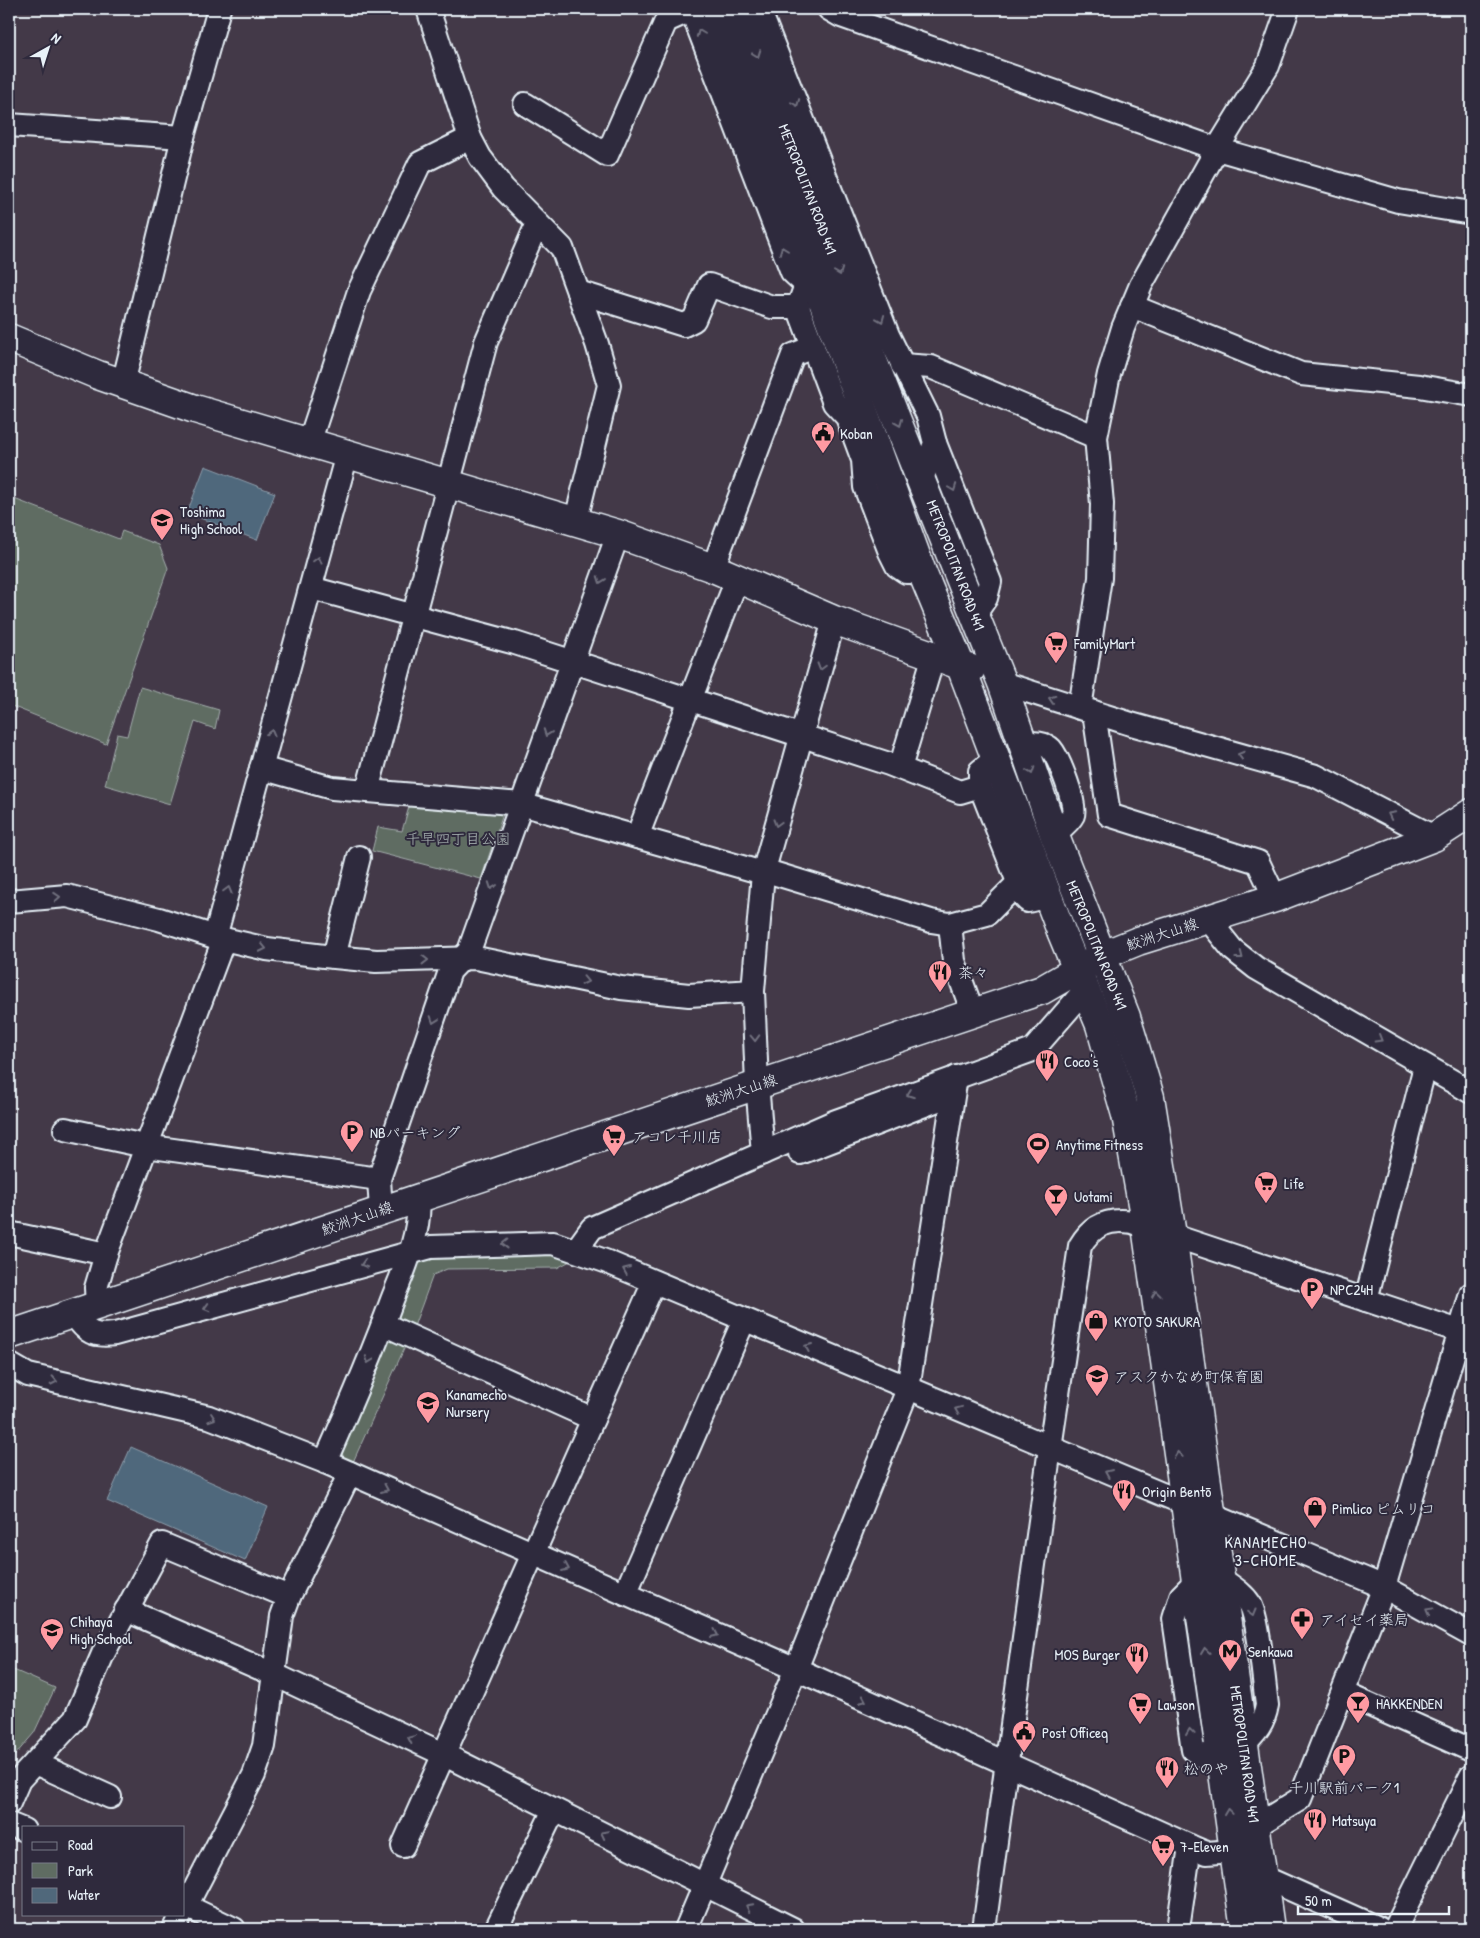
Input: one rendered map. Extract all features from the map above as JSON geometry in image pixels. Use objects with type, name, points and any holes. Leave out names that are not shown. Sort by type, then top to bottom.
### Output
[{"type":"main road","name":"METROPOLITAN ROAD 441","points":[[698,9],[809,298],[960,664],[1048,896],[1103,1034],[1126,1115],[1146,1226],[1185,1505],[1208,1580],[1244,1744],[1270,1929]]},
{"type":"main road","name":"METROPOLITAN ROAD 441","points":[[740,9],[865,341],[922,479],[1002,683],[1054,834],[1100,956],[1126,1017],[1150,1097],[1172,1235],[1212,1516],[1208,1580],[1220,1757],[1245,1929]]},
{"type":"main road","points":[[9,338],[122,384],[195,409],[576,520],[618,534],[712,568],[834,620],[960,664],[1002,683]]},
{"type":"main road","name":"鮫洲大山線","points":[[9,1334],[757,1084],[1042,990],[1081,980],[1100,956],[1275,898],[1434,837],[1468,820]]},
{"type":"street","points":[[122,384],[183,137],[219,9]]},
{"type":"street","points":[[428,9],[470,138],[491,173],[537,224],[562,248],[609,385],[576,520]]},
{"type":"street","points":[[525,104],[607,154],[666,21],[698,9]]},
{"type":"street","points":[[759,9],[888,335],[928,416],[935,443],[990,582],[986,598],[975,614]]},
{"type":"street","points":[[829,9],[841,16],[1217,149],[1398,201],[1471,213]]},
{"type":"street","points":[[1275,898],[1258,862],[1109,815],[1087,710],[1100,578],[1102,504],[1096,437],[1109,374],[1141,285],[1217,149],[1268,66],[1288,9]]},
{"type":"street","points":[[9,124],[183,137]]},
{"type":"street","points":[[309,443],[359,291],[420,163],[470,138]]},
{"type":"street","points":[[367,791],[415,616],[486,342],[537,224]]},
{"type":"street","points":[[578,292],[684,325],[694,320],[709,284],[772,307],[809,298],[813,347],[834,403],[847,417],[863,460],[865,487],[890,552],[897,566],[906,572],[922,572]]},
{"type":"street","points":[[1132,306],[1301,374],[1419,386],[1471,395]]},
{"type":"street","points":[[712,568],[793,356],[813,347]]},
{"type":"street","points":[[902,365],[931,367],[1096,437]]},
{"type":"street","points":[[922,479],[935,443]]},
{"type":"street","points":[[97,1305],[96,1288],[106,1254],[220,938],[261,768],[347,454]]},
{"type":"street","points":[[382,1210],[380,1179],[450,971],[469,951],[618,534]]},
{"type":"street","points":[[637,837],[737,579]]},
{"type":"street","points":[[311,588],[515,643],[900,768],[960,792],[980,786]]},
{"type":"street","points":[[763,1153],[757,1084],[753,991],[763,872],[834,620]]},
{"type":"street","points":[[900,768],[934,655]]},
{"type":"street","points":[[1002,683],[1087,710],[1316,776],[1434,837]]},
{"type":"street","points":[[996,758],[980,771],[980,786],[1024,897],[1028,901],[1048,896]]},
{"type":"street","points":[[261,768],[332,788],[521,804],[932,921],[950,924],[988,914],[1018,882]]},
{"type":"street","points":[[334,957],[360,857]]},
{"type":"street","points":[[9,901],[67,896],[267,949],[376,961],[460,960],[476,958],[620,988],[689,995],[753,991]]},
{"type":"street","points":[[1208,919],[1232,949],[1256,968],[1471,1092]]},
{"type":"street","points":[[950,924],[954,962],[973,1013]]},
{"type":"street","points":[[585,1247],[1033,1050],[1081,980]]},
{"type":"street","points":[[1366,1300],[1425,1066]]},
{"type":"street","points":[[585,1247],[592,1228],[836,1121],[954,1085]]},
{"type":"street","points":[[686,1929],[796,1669],[908,1389],[954,1085]]},
{"type":"street","points":[[65,1129],[145,1146],[380,1179]]},
{"type":"street","points":[[325,1462],[360,1384],[411,1251],[419,1207],[418,1197]]},
{"type":"street","points":[[984,1929],[1050,1448],[1080,1246],[1089,1233],[1103,1223],[1119,1220],[1146,1226],[1466,1333]]},
{"type":"street","points":[[9,1233],[106,1254]]},
{"type":"street","points":[[72,1313],[88,1332],[97,1336],[115,1334],[411,1251],[438,1246],[553,1244],[585,1247],[654,1282],[1384,1587],[1471,1635]]},
{"type":"street","points":[[403,1846],[654,1282]]},
{"type":"street","points":[[9,1364],[28,1375],[208,1417],[325,1462],[796,1669],[1206,1853],[1234,1851],[1256,1826],[1300,1799],[1384,1587],[1466,1333],[1471,1294]]},
{"type":"street","points":[[625,1594],[744,1320]]},
{"type":"street","points":[[383,1324],[593,1419]]},
{"type":"street","points":[[234,1929],[185,1905],[254,1774],[264,1746],[282,1616],[288,1597],[350,1473]]},
{"type":"street","points":[[9,1803],[19,1780],[75,1719],[103,1654],[162,1544],[288,1597]]},
{"type":"street","points":[[126,1610],[273,1674],[443,1754],[793,1929]]},
{"type":"street","points":[[1343,1693],[1471,1750]]},
{"type":"street","points":[[35,1763],[110,1797]]},
{"type":"street","points":[[1395,1929],[1471,1776]]},
{"type":"street","points":[[496,1929],[554,1810]]},
{"type":"street","points":[[9,1824],[22,1829]]},
{"type":"street","points":[[1178,1929],[1190,1846]]},
{"type":"street","points":[[1234,1851],[1263,1877],[1380,1929]]},
{"type":"street","points":[[174,1929],[180,1916]]},
{"type":"green space","points":[[9,497],[119,539],[122,531],[159,545],[168,568],[106,744],[9,705]]},
{"type":"green space","points":[[140,687],[219,710],[215,729],[195,722],[170,804],[105,785],[117,734],[127,736]]},
{"type":"green space","name":"千早四丁目公園","points":[[411,800],[505,808],[481,879],[372,851],[378,827],[402,831]]},
{"type":"green space","points":[[550,1251],[572,1260],[557,1268],[447,1269],[433,1275],[413,1329],[392,1317],[417,1258]]},
{"type":"green space","points":[[388,1332],[408,1340],[353,1462],[343,1457],[340,1438]]},
{"type":"green space","points":[[9,1668],[55,1688],[34,1733],[9,1762]]},
{"type":"water","points":[[205,466],[275,493],[257,540],[187,513]]},
{"type":"water","points":[[131,1447],[268,1507],[245,1561],[107,1501]]},
{"type":"place","name":"Koban","points":[[823,454]]},
{"type":"place","name":"Toshima High School","points":[[162,541]]},
{"type":"place","name":"FamilyMart","points":[[1056,664]]},
{"type":"place","name":"茶々","points":[[940,993]]},
{"type":"place","name":"Coco's","points":[[1047,1082]]},
{"type":"place","name":"NBパーキング","points":[[352,1153]]},
{"type":"place","name":"アコレ千川店","points":[[614,1157]]},
{"type":"place","name":"Anytime Fitness","points":[[1038,1165]]},
{"type":"place","name":"Life","points":[[1266,1204]]},
{"type":"place","name":"Uotami","points":[[1056,1217]]},
{"type":"place","name":"NPC24H","points":[[1312,1310]]},
{"type":"place","name":"KYOTO SAKURA","points":[[1096,1342]]},
{"type":"place","name":"アスクかなめ町保育園","points":[[1097,1397]]},
{"type":"place","name":"Kanamecho Nursery","points":[[428,1424]]},
{"type":"place","name":"Origin Bentō","points":[[1124,1512]]},
{"type":"place","name":"Pimlico ピムリコ","points":[[1315,1529]]},
{"type":"place","name":"アイセイ薬局","points":[[1302,1640]]},
{"type":"place","name":"Chihaya High School","points":[[52,1651]]},
{"type":"place","name":"Senkawa","points":[[1230,1672]]},
{"type":"place","name":"MOS Burger","points":[[1137,1675]]},
{"type":"place","name":"HAKKENDEN","points":[[1358,1724]]},
{"type":"place","name":"Lawson","points":[[1140,1725]]},
{"type":"place","name":"Post Officeq","points":[[1024,1753]]},
{"type":"place","name":"千川駅前パーク1","points":[[1344,1777]]},
{"type":"place","name":"松のや","points":[[1167,1789]]},
{"type":"place","name":"Matsuya","points":[[1315,1841]]},
{"type":"place","name":"7-Eleven","points":[[1163,1867]]},
{"type":"district","name":"KANAMECHO 3-CHOME","points":[[1266,1551]]}]
